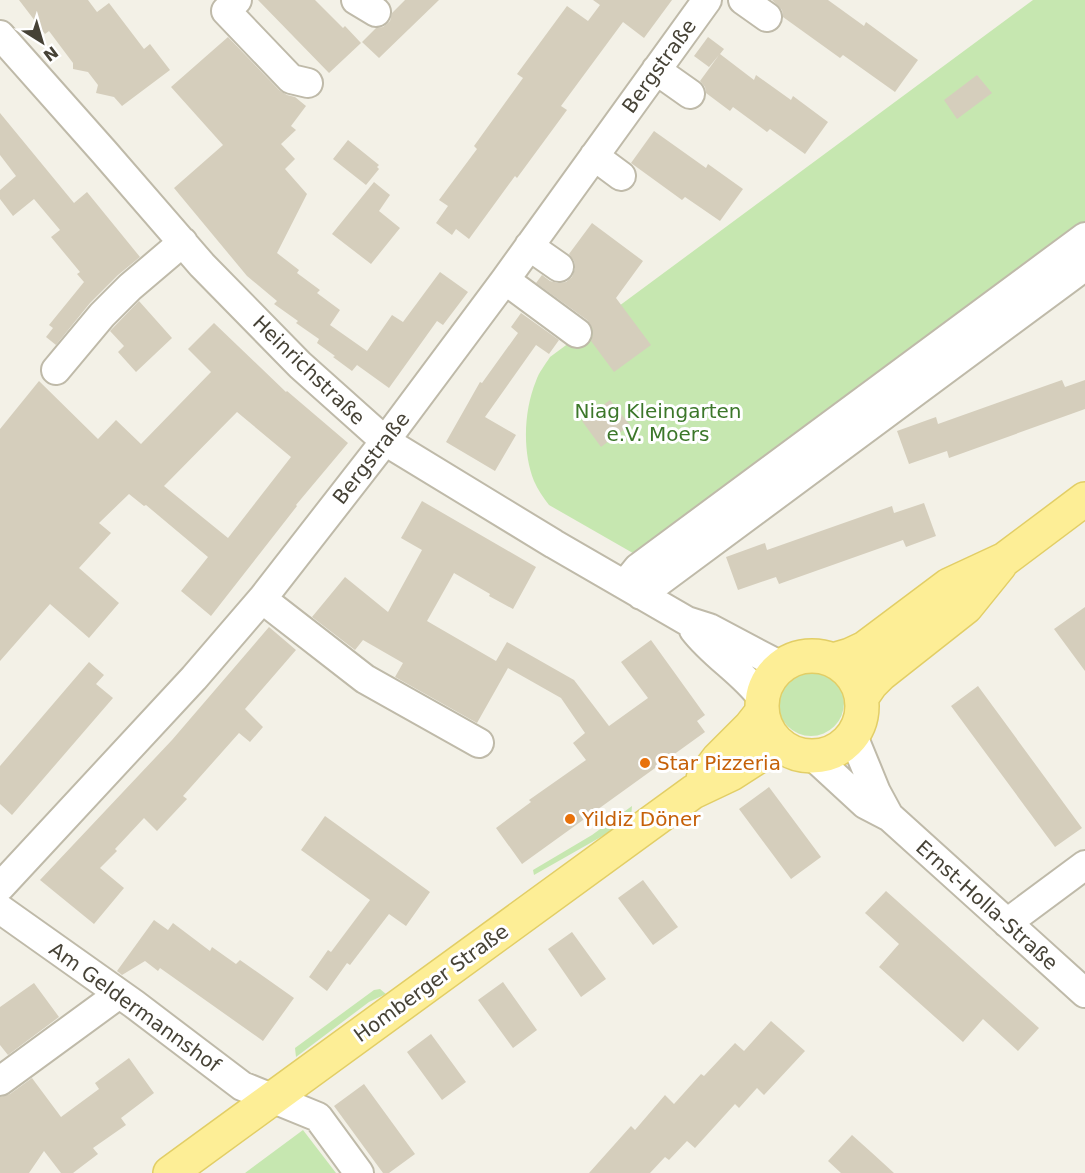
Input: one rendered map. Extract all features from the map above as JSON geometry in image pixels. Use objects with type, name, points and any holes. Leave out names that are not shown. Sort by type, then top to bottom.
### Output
[{"type":"main road","points":[[832,660],[865,648],[949,585],[1005,559],[1085,499]]},
{"type":"main road","points":[[862,697],[881,674],[966,607],[1005,559]]},
{"type":"main road","points":[[819,656],[832,660],[849,671],[859,688],[862,697],[862,711],[859,724],[853,736],[836,751],[814,757],[801,756],[778,744],[765,725],[762,706],[769,680],[781,666],[793,659],[819,656]]},
{"type":"main road","name":"Homberger Straße","points":[[693,792],[762,706]]},
{"type":"main road","name":"Homberger Straße","points":[[170,1173],[693,792],[731,774],[778,744]]},
{"type":"street","name":"Bergstraße","points":[[0,887],[194,678],[262,599],[385,441],[505,280],[707,0]]},
{"type":"street","points":[[744,0],[766,17]]},
{"type":"street","points":[[226,4],[291,79],[308,83]]},
{"type":"street","name":"Heinrichstraße","points":[[0,35],[202,265],[300,365],[385,441],[544,538],[687,621],[708,628],[781,666]]},
{"type":"street","points":[[656,70],[690,94]]},
{"type":"street","points":[[594,156],[621,176]]},
{"type":"street","points":[[633,590],[638,568],[1085,237]]},
{"type":"street","points":[[56,370],[102,315],[130,287],[183,242]]},
{"type":"street","points":[[529,246],[559,267]]},
{"type":"street","points":[[633,590],[1085,266]]},
{"type":"street","points":[[505,280],[577,333]]},
{"type":"street","points":[[262,599],[365,679],[479,743]]},
{"type":"street","name":"Heinrichstraße","points":[[687,621],[702,641],[752,684],[762,706]]},
{"type":"street","name":"Ernst-Holla-Straße","points":[[853,736],[876,792],[890,817]]},
{"type":"street","name":"Ernst-Holla-Straße","points":[[814,757],[865,804],[890,817],[1085,993]]},
{"type":"street","points":[[1007,923],[1085,866]]},
{"type":"street","name":"Am Geldermannshof","points":[[0,909],[242,1086],[318,1117],[359,1173]]},
{"type":"street","points":[[0,1081],[119,994]]},
{"type":"green space","name":"Niag Kleingarten e.V. Moers","points":[[1033,0],[1085,0],[1085,253],[659,568],[549,505],[537,487],[530,469],[526,431],[532,392],[550,357]]},
{"type":"green space","points":[[811,670],[824,673],[834,680],[841,690],[844,703],[841,716],[834,726],[824,733],[811,736],[798,733],[788,726],[781,716],[778,703],[781,690],[788,680],[798,673]]},
{"type":"green space","points":[[632,806],[631,817],[622,825],[534,875],[533,870],[592,835]]},
{"type":"green space","points":[[380,989],[386,994],[369,1002],[296,1057],[295,1048],[374,990]]},
{"type":"green space","points":[[303,1130],[336,1173],[245,1173]]},
{"type":"building","points":[[19,0],[88,0],[97,12],[109,3],[144,49],[150,44],[170,70],[122,106],[114,97],[96,93],[98,85],[88,72],[73,69],[73,63],[49,31],[45,34]]},
{"type":"building","points":[[258,0],[315,0],[361,43],[329,73]]},
{"type":"building","points":[[405,0],[439,0],[379,58],[362,42],[376,28],[383,27],[390,21],[392,13]]},
{"type":"building","points":[[593,0],[672,0],[644,38],[623,22],[561,106],[567,110],[469,239],[456,229],[452,235],[436,223],[448,206],[439,200],[477,149],[474,146],[523,78],[517,74],[567,6],[588,21],[600,5]]},
{"type":"building","points":[[772,0],[828,0],[864,26],[866,22],[918,60],[895,92],[843,55],[840,58],[783,17],[782,10]]},
{"type":"building","points":[[228,37],[279,90],[295,97],[306,106],[291,126],[296,130],[281,144],[295,159],[285,169],[307,194],[277,253],[299,270],[297,273],[320,290],[317,293],[340,310],[330,325],[367,351],[392,315],[403,322],[440,272],[468,292],[443,325],[437,321],[389,388],[357,365],[352,371],[317,343],[319,339],[274,304],[277,301],[247,276],[174,188],[223,145],[171,87]]},
{"type":"building","points":[[708,37],[724,49],[720,54],[754,80],[756,75],[791,100],[793,96],[828,122],[805,154],[770,129],[767,132],[733,107],[730,111],[706,93],[700,81],[719,55],[709,67],[694,56]]},
{"type":"building","points":[[977,75],[992,93],[957,119],[944,100]]},
{"type":"building","points":[[0,113],[74,203],[87,192],[140,257],[90,303],[56,345],[46,337],[53,328],[49,325],[84,282],[77,274],[80,272],[51,237],[60,230],[34,199],[13,216],[0,199],[0,190],[16,176],[0,155]]},
{"type":"building","points":[[654,131],[706,168],[708,164],[743,189],[720,221],[685,197],[682,200],[631,163]]},
{"type":"building","points":[[348,140],[379,165],[377,167],[379,169],[366,185],[333,159]]},
{"type":"building","points":[[374,182],[390,195],[379,211],[400,228],[371,264],[332,234]]},
{"type":"building","points":[[592,223],[643,261],[616,298],[651,345],[614,372],[591,341],[592,327],[587,320],[536,283],[542,275],[558,283],[566,282],[572,277],[575,268],[574,261],[569,254]]},
{"type":"building","points":[[139,301],[172,338],[136,372],[118,352],[124,346],[110,331]]},
{"type":"building","points":[[521,313],[559,340],[549,354],[536,345],[485,417],[516,435],[495,471],[446,442],[480,382],[482,383],[518,333],[511,327]]},
{"type":"building","points":[[214,323],[286,392],[348,443],[296,505],[211,616],[181,591],[208,557],[146,505],[144,506],[129,494],[99,523],[111,533],[79,568],[119,603],[89,638],[50,604],[0,661],[0,429],[39,381],[98,439],[116,420],[141,444],[211,372],[188,349]],"holes":[[[237,412],[291,457],[228,538],[164,486]]]},
{"type":"building","points":[[1062,380],[1065,387],[1085,380],[1085,409],[949,458],[947,451],[909,464],[897,431],[936,417],[938,424]]},
{"type":"building","points":[[610,400],[630,425],[601,447],[582,421]]},
{"type":"building","points":[[422,501],[536,567],[513,609],[454,573],[427,621],[496,661],[507,642],[574,680],[609,726],[648,698],[621,662],[651,640],[705,715],[697,721],[705,732],[522,864],[496,828],[531,802],[529,800],[586,760],[573,743],[585,733],[561,698],[508,668],[477,723],[395,677],[403,663],[363,640],[355,650],[312,617],[345,577],[388,612],[422,550],[401,538]]},
{"type":"building","points":[[924,503],[936,536],[906,547],[903,540],[779,584],[776,577],[738,590],[726,557],[765,543],[767,550],[892,506],[894,513]]},
{"type":"building","points":[[1085,607],[1085,671],[1054,629]]},
{"type":"building","points":[[269,627],[296,650],[245,709],[263,727],[250,742],[239,733],[183,796],[187,799],[157,831],[144,818],[115,849],[117,851],[100,868],[124,888],[94,924],[40,880],[172,740]]},
{"type":"building","points":[[89,662],[104,675],[96,684],[113,698],[12,815],[0,804],[0,766]]},
{"type":"building","points":[[978,686],[1082,828],[1055,847],[951,706]]},
{"type":"building","points":[[769,787],[821,857],[791,879],[739,809]]},
{"type":"building","points":[[325,816],[430,892],[406,926],[389,914],[350,965],[347,963],[327,991],[309,977],[328,950],[331,952],[370,900],[301,850]]},
{"type":"building","points":[[643,880],[678,927],[653,945],[618,898]]},
{"type":"building","points":[[886,891],[1039,1028],[1018,1051],[983,1019],[963,1042],[879,967],[899,944],[865,913]]},
{"type":"building","points":[[154,920],[168,930],[173,923],[210,951],[212,947],[236,964],[240,960],[294,998],[263,1041],[160,968],[158,971],[145,961],[122,975],[117,971]]},
{"type":"building","points":[[572,932],[606,979],[581,997],[548,949]]},
{"type":"building","points":[[503,982],[537,1030],[513,1048],[478,1000]]},
{"type":"building","points":[[34,983],[59,1017],[8,1055],[0,1045],[0,1007]]},
{"type":"building","points":[[771,1021],[805,1051],[764,1095],[757,1088],[739,1108],[735,1104],[695,1148],[687,1141],[669,1160],[665,1157],[650,1173],[589,1173],[631,1126],[635,1130],[665,1095],[674,1104],[701,1074],[704,1076],[735,1043],[744,1051]]},
{"type":"building","points":[[431,1034],[466,1082],[442,1100],[407,1052]]},
{"type":"building","points":[[129,1058],[154,1093],[121,1118],[126,1125],[93,1148],[98,1154],[73,1173],[61,1173],[44,1151],[29,1173],[0,1173],[0,1097],[10,1094],[32,1078],[61,1117],[99,1089],[95,1083]]},
{"type":"building","points":[[364,1084],[415,1154],[389,1173],[383,1173],[334,1106]]},
{"type":"building","points":[[852,1135],[894,1173],[841,1173],[828,1161]]},
{"type":"place","name":"Star Pizzeria","points":[[645,763]]},
{"type":"place","name":"Yildiz Döner","points":[[570,819]]}]
